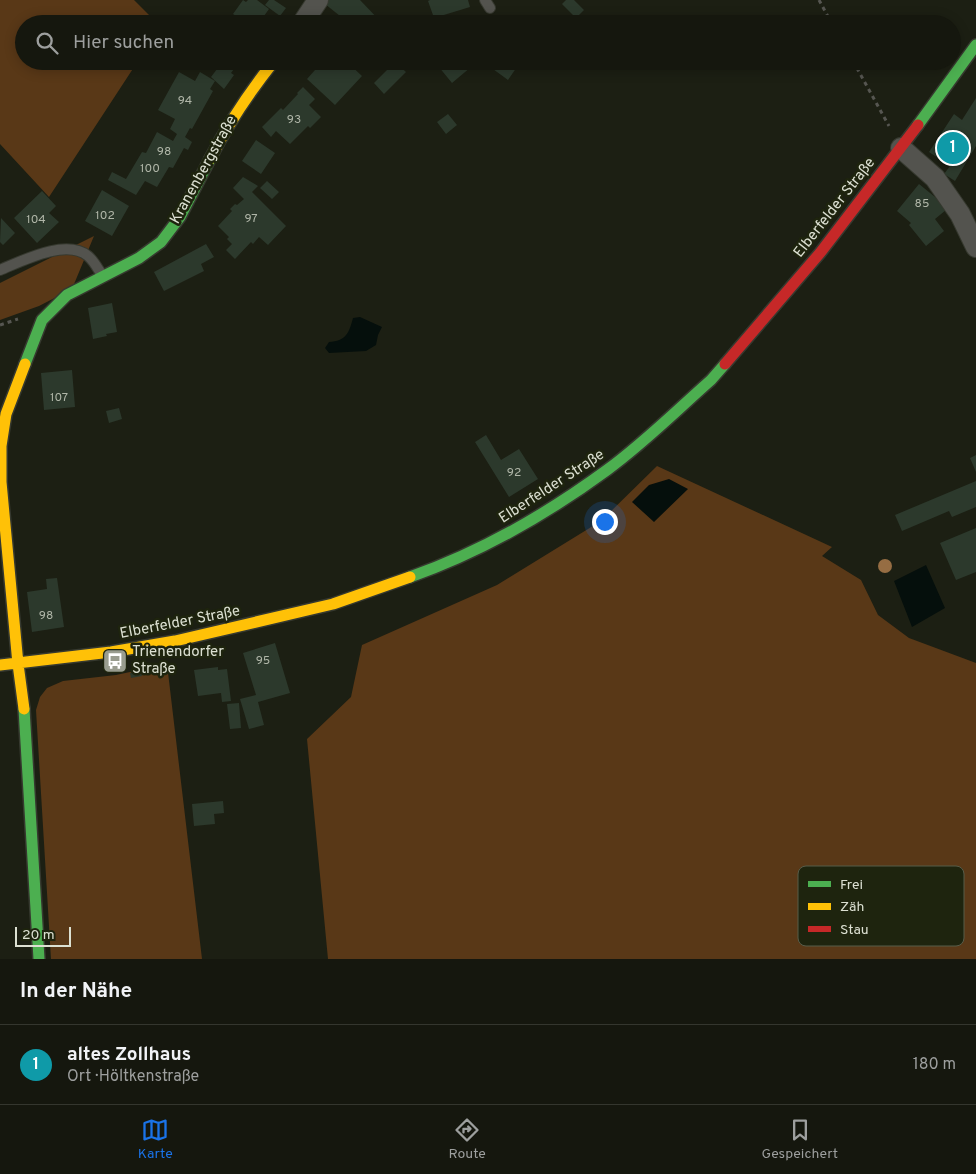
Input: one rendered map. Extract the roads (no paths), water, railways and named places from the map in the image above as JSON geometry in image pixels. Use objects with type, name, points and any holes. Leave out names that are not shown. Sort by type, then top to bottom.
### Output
[{"type":"main road","name":"Elberfelder Straße","points":[[961,66],[976,45]]},
{"type":"main road","name":"Kranenbergstraße","points":[[18,664],[0,461],[6,414],[42,320],[67,295],[139,258],[161,242],[171,231],[226,127],[267,70]]},
{"type":"main road","name":"Elberfelder Straße","points":[[0,665],[111,652],[176,641],[293,615],[371,592],[436,568],[495,541],[559,502],[600,474],[656,429],[711,380],[820,253],[901,148],[958,70]]},
{"type":"main road","points":[[18,664],[26,713],[40,959]]},
{"type":"street","points":[[308,15],[318,0]]},
{"type":"street","points":[[901,148],[935,178],[960,214],[976,247]]},
{"type":"lane","points":[[0,270],[37,254],[60,250],[77,250],[88,256],[104,276]]},
{"type":"place","name":"altes Zollhaus","points":[[953,148]]},
{"type":"place","name":"Trienendorfer Straße","points":[[115,661]]}]
